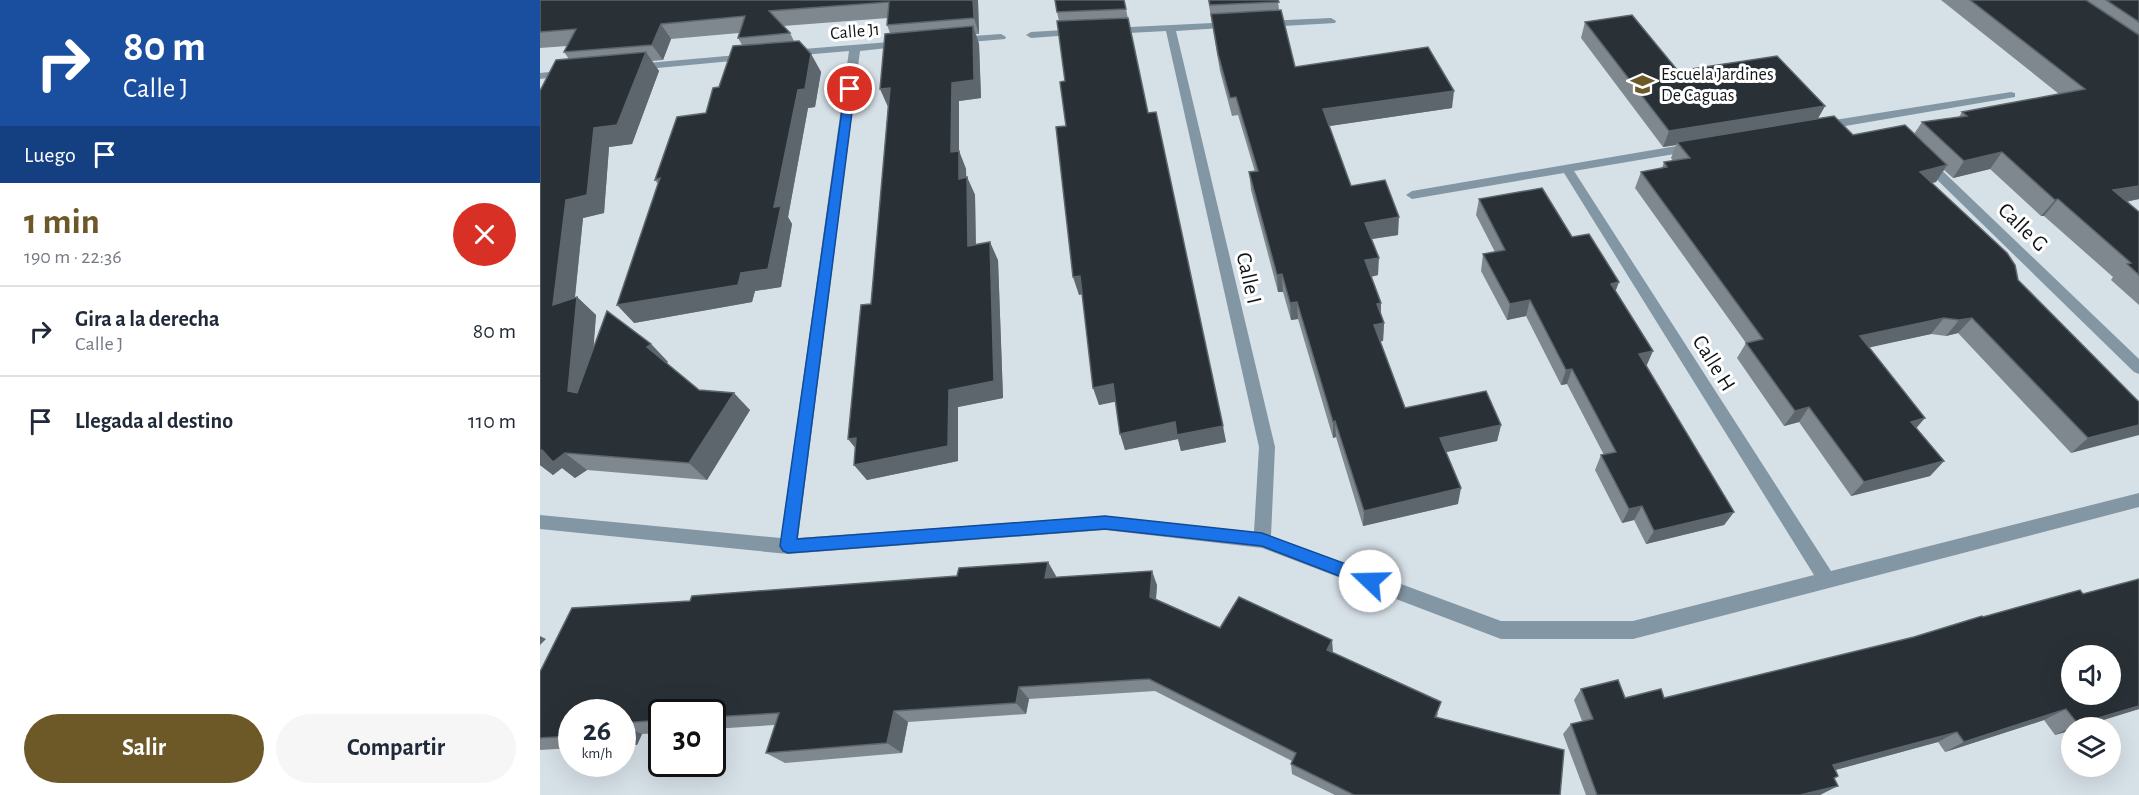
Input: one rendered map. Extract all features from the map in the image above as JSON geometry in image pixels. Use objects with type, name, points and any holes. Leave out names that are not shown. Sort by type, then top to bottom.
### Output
[{"type":"street","points":[[1251,24],[1332,21]]},
{"type":"street","points":[[1100,31],[1239,25]]},
{"type":"street","name":"Calle I","points":[[1170,28],[1267,447],[1262,540]]},
{"type":"street","points":[[1031,35],[1089,32]]},
{"type":"street","points":[[945,41],[1001,37]]},
{"type":"street","name":"Calle J1","points":[[778,54],[911,44]]},
{"type":"street","points":[[788,546],[855,48]]},
{"type":"street","points":[[620,68],[756,56]]},
{"type":"street","points":[[540,76],[574,72]]},
{"type":"street","points":[[1809,128],[2011,95]]},
{"type":"street","points":[[1878,116],[1895,132]]},
{"type":"street","points":[[1412,195],[1705,145]]},
{"type":"street","name":"Calle G","points":[[1912,149],[2139,368]]},
{"type":"street","name":"Calle H","points":[[1567,169],[1827,580]]},
{"type":"street","points":[[540,522],[788,546],[1105,523],[1262,540],[1501,630],[1633,630],[2139,500]]},
{"type":"building","points":[[540,0],[973,0],[974,18],[887,25],[889,2],[769,11],[790,33],[738,38],[745,16],[661,24],[652,45],[564,52],[576,29],[540,32]]},
{"type":"building","points":[[1055,0],[1124,0],[1126,9],[1057,12]]},
{"type":"building","points":[[1209,0],[1278,0],[1279,2],[1210,5]]},
{"type":"building","points":[[1970,0],[2086,0],[2139,35],[2139,186],[2113,190],[2139,212],[2139,275],[2127,264],[2131,263],[2058,199],[2055,200],[2002,152],[1964,161],[1922,122],[1967,116],[1962,112],[2085,89]]},
{"type":"building","points":[[2106,0],[2139,0],[2139,22]]},
{"type":"building","points":[[1281,10],[1295,67],[1428,47],[1454,91],[1323,109],[1351,186],[1385,180],[1399,217],[1365,223],[1379,258],[1365,260],[1381,303],[1377,304],[1384,323],[1374,325],[1405,408],[1486,391],[1501,425],[1440,438],[1461,488],[1364,511],[1335,421],[1333,422],[1297,302],[1290,303],[1282,274],[1277,275],[1249,172],[1258,171],[1236,97],[1230,98],[1218,54],[1211,14]]},
{"type":"building","points":[[1632,15],[1678,71],[1777,56],[1825,106],[1669,131],[1585,22]]},
{"type":"building","points":[[1128,18],[1148,113],[1156,112],[1223,426],[1177,435],[1175,422],[1120,434],[1113,384],[1093,388],[1080,276],[1073,277],[1056,127],[1066,126],[1060,82],[1065,81],[1057,21]]},
{"type":"building","points":[[973,26],[974,80],[952,83],[951,152],[959,151],[959,179],[967,177],[968,246],[990,242],[994,381],[949,390],[948,446],[854,465],[856,438],[848,439],[861,305],[871,304],[890,88],[880,89],[885,34]]},
{"type":"building","points":[[799,41],[811,54],[805,89],[798,90],[774,207],[781,206],[768,269],[741,273],[738,285],[617,305],[660,178],[655,180],[677,117],[706,113],[713,88],[719,87],[733,46]]},
{"type":"building","points":[[646,52],[617,125],[594,128],[587,195],[566,200],[553,305],[577,297],[568,391],[577,393],[607,311],[651,344],[647,347],[699,390],[734,393],[689,463],[565,453],[553,462],[542,450],[540,451],[540,91],[556,60]]},
{"type":"building","points":[[1834,116],[1853,135],[1905,125],[1947,165],[1920,172],[2007,253],[2015,265],[2018,280],[2139,402],[2139,425],[2088,438],[1972,318],[1959,320],[1944,318],[1860,336],[1925,418],[1911,422],[1944,461],[1864,482],[1809,407],[1795,411],[1746,343],[1763,339],[1641,172],[1667,167],[1664,162],[1690,158],[1677,142]]},
{"type":"building","points":[[1542,188],[1572,237],[1589,234],[1619,282],[1611,284],[1653,351],[1639,354],[1734,512],[1654,531],[1642,506],[1629,509],[1601,455],[1616,452],[1572,369],[1566,370],[1530,300],[1510,304],[1483,254],[1505,250],[1479,199]]},
{"type":"building","points":[[1048,562],[1045,578],[1152,571],[1150,597],[1220,628],[1239,597],[1332,640],[1327,650],[1441,702],[1435,717],[1564,750],[1560,795],[1354,795],[1291,764],[1296,753],[1149,679],[1019,687],[1016,703],[894,711],[887,743],[766,753],[779,713],[726,716],[726,699],[648,699],[648,721],[636,722],[636,699],[558,699],[558,737],[540,738],[540,672],[572,608],[690,601],[692,596],[957,576],[959,568]]},
{"type":"building","points":[[2139,579],[2139,706],[2102,717],[2072,717],[2066,709],[1964,742],[1957,732],[1833,765],[1838,776],[1834,778],[1838,786],[1800,795],[1597,795],[1571,724],[1593,719],[1581,689],[1618,680],[1625,698],[1661,689],[1664,698],[1914,637],[2080,590],[2083,594]]},
{"type":"place","name":"Escuela Jardines De Caguas","points":[[1643,85]]},
{"type":"route","points":[[850,89],[788,546],[1105,523],[1262,540],[1370,581]]}]
